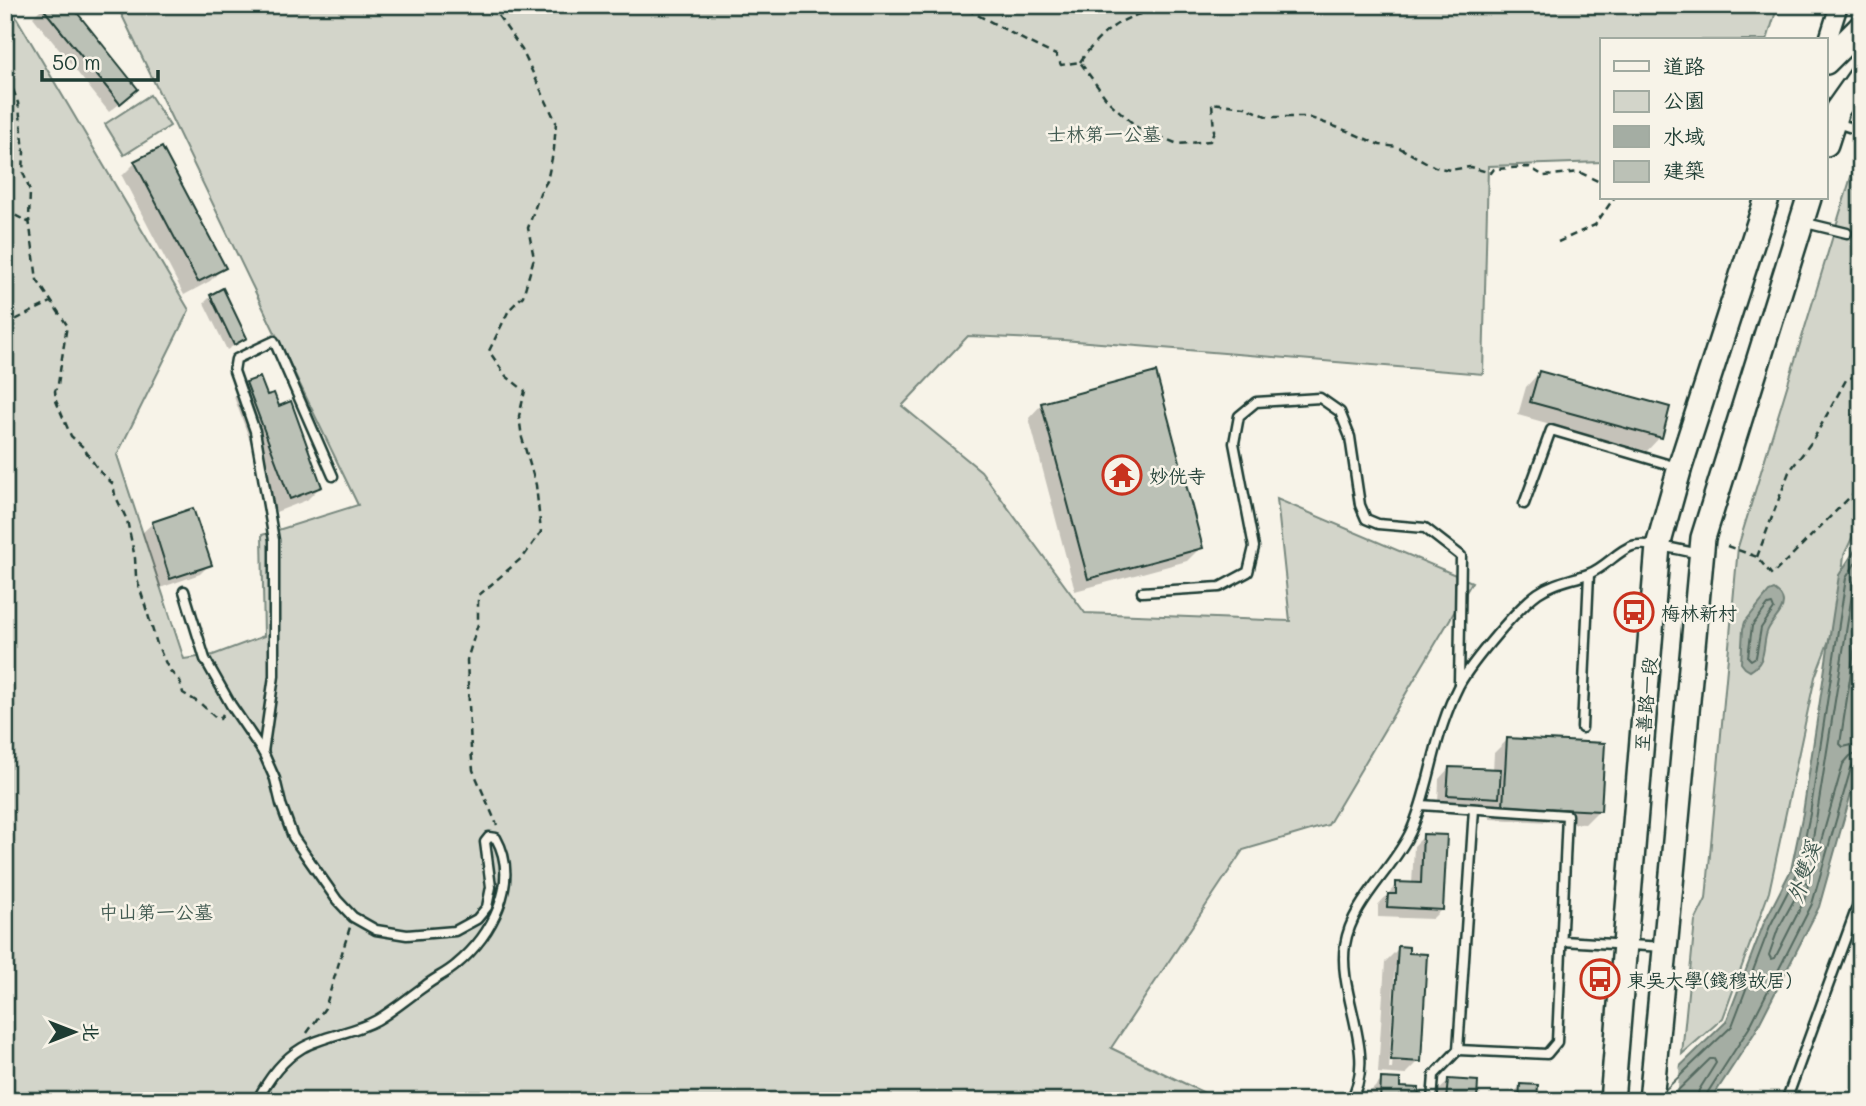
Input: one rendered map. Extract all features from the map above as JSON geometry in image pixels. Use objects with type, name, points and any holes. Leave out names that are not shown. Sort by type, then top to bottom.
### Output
[{"type":"main road","points":[[1828,60],[1861,27]]},
{"type":"main road","points":[[1828,138],[1849,90],[1861,76]]},
{"type":"main road","name":"至善路一段","points":[[1612,1101],[1658,546],[1680,467],[1766,200]]},
{"type":"main road","points":[[1652,1093],[1700,554],[1808,200]]},
{"type":"street","points":[[1828,40],[1839,5]]},
{"type":"lane","points":[[1833,122],[1861,131]]},
{"type":"lane","points":[[1801,222],[1847,233]]},
{"type":"lane","points":[[264,752],[274,676],[274,540],[255,431],[234,371],[236,359],[274,341],[333,476]]},
{"type":"lane","points":[[1142,592],[1220,587],[1248,572],[1254,547],[1234,443],[1239,416],[1256,402],[1320,398],[1340,412],[1350,437],[1360,505],[1366,519],[1378,524],[1425,528],[1461,556],[1459,686]]},
{"type":"lane","points":[[1524,504],[1551,430],[1680,467]]},
{"type":"lane","points":[[1350,1101],[1358,1083],[1360,1065],[1357,1032],[1349,1004],[1345,946],[1351,923],[1410,834],[1444,723],[1459,686],[1505,626],[1538,593],[1564,580],[1605,566],[1633,545],[1658,546],[1700,554]]},
{"type":"lane","points":[[1582,728],[1589,573]]},
{"type":"lane","points":[[184,591],[205,659],[231,705],[264,752],[293,837],[337,900],[353,917],[376,930],[407,935],[455,931],[477,919],[487,907],[491,887],[485,842],[489,837],[496,838],[506,863],[503,891],[496,915],[485,935],[455,967],[438,976],[376,1021],[302,1048],[284,1063],[265,1085],[257,1101]]},
{"type":"lane","points":[[1421,805],[1567,815],[1557,1042],[1547,1054],[1458,1050]]},
{"type":"lane","points":[[1432,1101],[1434,1075],[1458,1050],[1474,808]]},
{"type":"lane","points":[[1786,1101],[1861,896]]},
{"type":"lane","points":[[1562,941],[1665,947]]},
{"type":"path","points":[[494,5],[497,14],[522,50],[556,122],[547,181],[528,228],[534,258],[523,296],[509,310],[489,351],[506,376],[525,391],[519,416],[522,438],[536,485],[541,532],[524,556],[478,596],[478,624],[467,660],[473,770],[499,830],[496,838]]},
{"type":"path","points":[[956,5],[985,17],[1018,39],[1026,40],[1031,45],[1056,55],[1061,65],[1080,62],[1091,46],[1127,18],[1162,11],[1174,5]]},
{"type":"path","points":[[1080,62],[1108,101],[1138,128],[1178,144],[1210,141],[1214,131],[1212,103],[1245,107],[1268,117],[1308,117],[1350,131],[1380,145],[1398,147],[1435,167],[1450,170],[1470,167],[1491,173],[1494,169],[1529,167],[1544,176],[1579,172],[1600,182]]},
{"type":"path","points":[[5,67],[18,103],[21,122],[23,172],[30,191],[30,223],[37,280],[67,325],[55,391],[56,401],[71,436],[113,484],[115,495],[127,520],[136,576],[157,644],[169,670],[180,681],[183,693],[201,704],[217,719],[220,719],[231,705]]},
{"type":"path","points":[[1558,242],[1595,225],[1613,200]]},
{"type":"path","points":[[5,210],[30,223]]},
{"type":"path","points":[[5,325],[51,302]]},
{"type":"path","points":[[1757,557],[1789,472],[1813,440],[1846,380],[1861,373]]},
{"type":"path","points":[[1727,545],[1757,557],[1772,575],[1861,483]]},
{"type":"path","points":[[302,1048],[301,1041],[325,1008],[353,917]]},
{"type":"green space","points":[[5,5],[9,5],[189,310],[117,455],[184,659],[213,655],[264,636],[262,535],[358,505],[117,5],[1778,5],[1768,38],[1600,38],[1600,162],[1488,166],[1483,374],[1063,340],[968,336],[902,406],[981,471],[1085,613],[1290,621],[1277,499],[1472,582],[1328,825],[1243,850],[1111,1048],[1221,1101],[5,1101]]},
{"type":"green space","points":[[150,95],[170,126],[124,155],[105,124]]},
{"type":"green space","points":[[1861,144],[1861,519],[1844,555],[1837,619],[1815,677],[1769,892],[1723,1018],[1682,1054],[1695,921],[1706,899],[1738,547]]},
{"type":"water","name":"外雙溪","points":[[1861,541],[1861,758],[1819,907],[1755,1032],[1710,1101],[1644,1101],[1726,1022],[1764,923],[1791,870],[1803,813],[1839,575]]},
{"type":"water","points":[[1774,590],[1782,597],[1782,607],[1767,632],[1762,659],[1750,671],[1741,663],[1745,622],[1769,592]]},
{"type":"pier","points":[[1680,1062],[1677,1101],[1641,1101],[1642,1098]]},
{"type":"building","points":[[71,5],[138,89],[120,104],[41,6]]},
{"type":"building","points":[[162,147],[226,268],[198,282],[134,161]]},
{"type":"building","points":[[223,288],[247,338],[234,345],[210,295]]},
{"type":"building","points":[[1539,371],[1670,407],[1662,438],[1530,402]]},
{"type":"building","name":"妙侊寺","points":[[1156,372],[1203,548],[1088,579],[1041,403]]},
{"type":"building","points":[[260,377],[267,395],[274,393],[279,406],[291,401],[322,487],[290,499],[246,382]]},
{"type":"building","points":[[193,508],[212,565],[170,579],[152,522]]},
{"type":"building","points":[[1507,738],[1605,743],[1601,811],[1503,806]]},
{"type":"building","points":[[1449,767],[1501,769],[1499,798],[1447,795]]},
{"type":"building","points":[[1423,834],[1447,835],[1443,910],[1387,907],[1388,894],[1396,894],[1396,882],[1421,883]]},
{"type":"building","points":[[1398,946],[1409,947],[1409,953],[1427,954],[1421,1062],[1391,1060]]},
{"type":"building","points":[[1381,1078],[1400,1079],[1400,1087],[1419,1088],[1418,1101],[1380,1101]]},
{"type":"building","points":[[1448,1079],[1478,1081],[1477,1101],[1446,1101]]},
{"type":"building","points":[[1520,1084],[1538,1085],[1537,1101],[1519,1101]]},
{"type":"place","name":"妙侊寺","points":[[1122,475]]},
{"type":"place","name":"梅林新村","points":[[1634,612]]},
{"type":"place","name":"東吳大學(錢穆故居)","points":[[1600,979]]},
{"type":"park label","name":"士林第一公墓","points":[[1104,133]]},
{"type":"park label","name":"中山第一公墓","points":[[156,911]]}]
